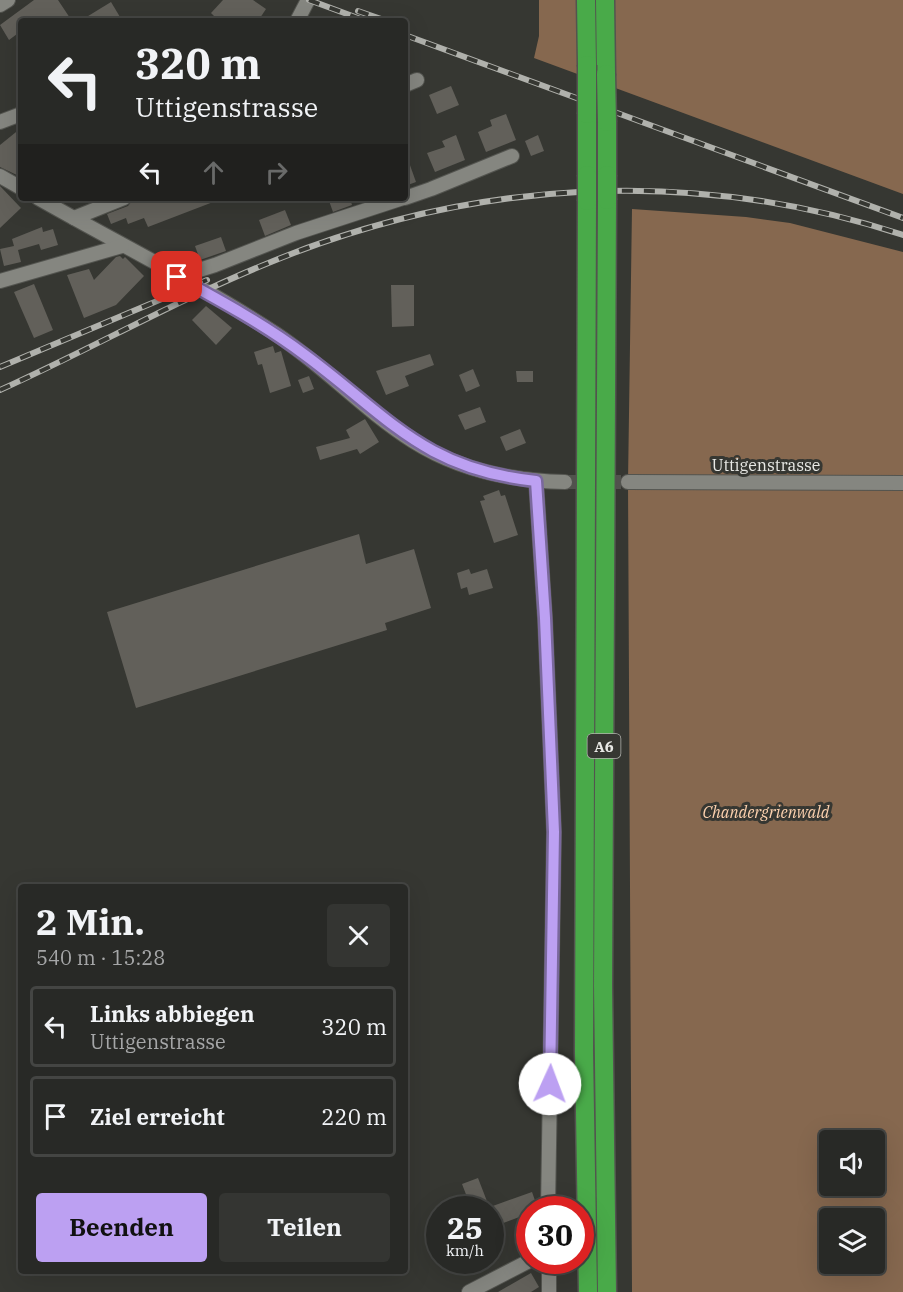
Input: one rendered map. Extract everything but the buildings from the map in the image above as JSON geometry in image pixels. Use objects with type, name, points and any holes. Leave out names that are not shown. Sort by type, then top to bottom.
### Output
[{"type":"highway","name":"A6","points":[[586,0],[584,996],[588,1292]]},
{"type":"highway","name":"A6","points":[[605,0],[607,200],[603,1008],[608,1292]]},
{"type":"street","points":[[0,5],[8,0]]},
{"type":"street","points":[[299,18],[308,0]]},
{"type":"street","points":[[0,123],[18,115]]},
{"type":"street","points":[[408,197],[512,156]]},
{"type":"street","points":[[0,176],[18,186]]},
{"type":"street","points":[[43,201],[290,343],[397,430],[426,449],[479,471],[536,481],[565,482]]},
{"type":"street","points":[[74,218],[116,201]]},
{"type":"street","points":[[177,277],[215,265],[296,233],[395,201]]},
{"type":"street","points":[[0,281],[122,246]]},
{"type":"street","points":[[536,481],[545,618],[554,844],[548,1196]]},
{"type":"street","name":"Uttigenstrasse","points":[[628,482],[903,483]]},
{"type":"street","points":[[469,1292],[516,1268]]},
{"type":"street","points":[[549,1274],[549,1292]]},
{"type":"green space","points":[[539,0],[903,0],[903,194],[534,58],[539,36]]},
{"type":"green space","name":"Chandergrienwald","points":[[632,209],[746,217],[790,223],[903,252],[903,1292],[632,1292],[628,482]]},
{"type":"tunnel","points":[[565,482],[628,482]]},
{"type":"railway","points":[[309,0],[358,18]]},
{"type":"railway","points":[[358,11],[378,18]]},
{"type":"railway","points":[[408,36],[903,218]]},
{"type":"railway","points":[[0,390],[232,278],[266,264],[343,236],[422,214],[502,199],[582,192],[663,191],[744,198],[824,213],[903,235]]},
{"type":"railway","points":[[0,367],[207,280]]},
{"type":"route","points":[[177,277],[290,343],[331,374],[397,430],[426,449],[479,471],[508,478],[536,481],[545,618],[554,832],[554,946],[550,1084]]}]
